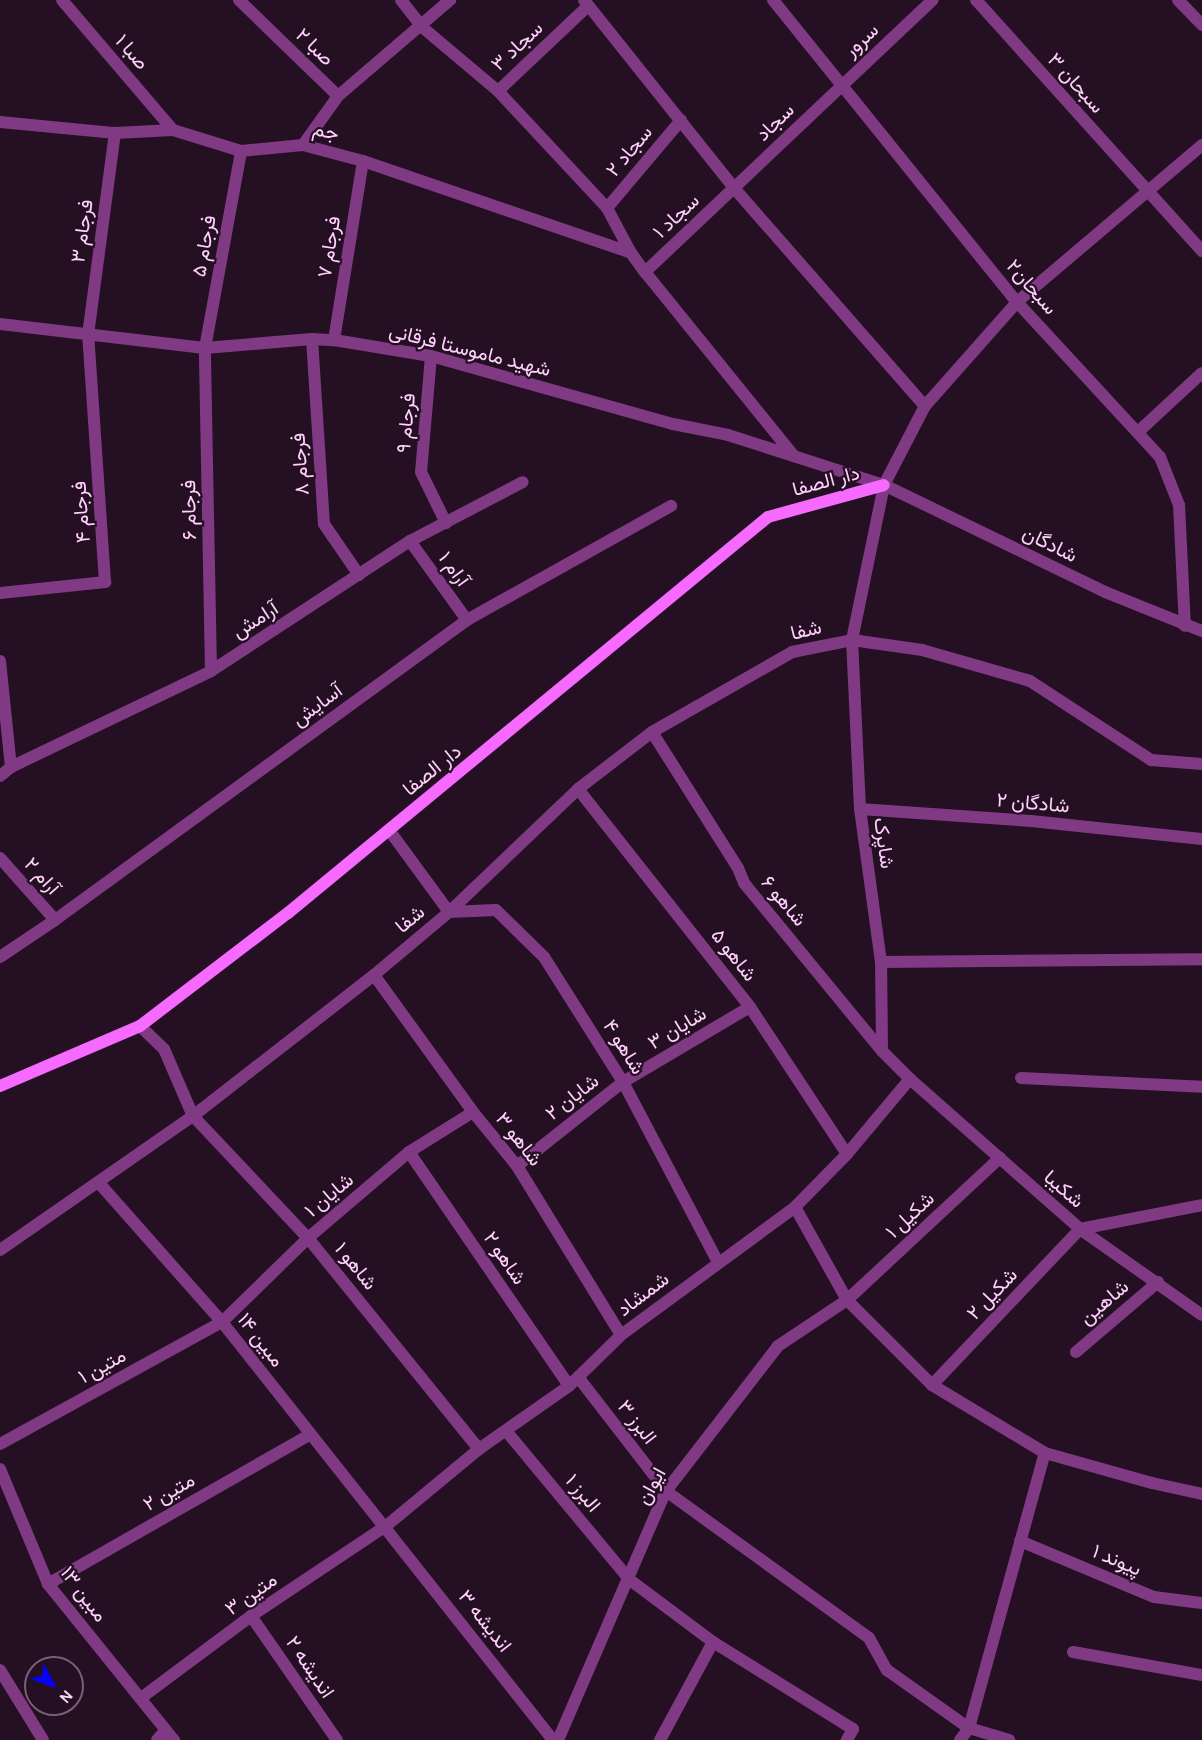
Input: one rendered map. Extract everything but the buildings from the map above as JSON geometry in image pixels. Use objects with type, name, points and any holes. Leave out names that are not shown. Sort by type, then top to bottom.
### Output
[{"type":"main road","name":"دار الصفا","points":[[0,1086],[140,1026],[288,913],[768,517],[884,485]]},
{"type":"street","name":"صبا ۱","points":[[62,0],[173,130]]},
{"type":"street","name":"صبا ۲","points":[[239,0],[338,96]]},
{"type":"street","points":[[401,0],[422,27],[498,90],[607,208],[631,254],[795,457]]},
{"type":"street","points":[[303,145],[338,96],[422,27],[450,0]]},
{"type":"street","name":"سبحان۲","points":[[773,0],[1017,302],[1160,457],[1179,505],[1185,626]]},
{"type":"street","name":"سرور","points":[[843,84],[933,0]]},
{"type":"street","name":"سبحان ۳","points":[[976,0],[1202,251]]},
{"type":"street","points":[[1178,0],[1202,25]]},
{"type":"street","points":[[586,3],[734,188],[925,406]]},
{"type":"street","name":"سجاد ۳","points":[[498,90],[586,3]]},
{"type":"street","name":"سجاد","points":[[734,188],[843,84]]},
{"type":"street","name":"سجاد ۲","points":[[607,208],[681,120]]},
{"type":"street","name":"جم","points":[[0,122],[115,134],[173,130],[241,151],[303,145],[363,161],[631,254]]},
{"type":"street","name":"فرجام ۳","points":[[88,334],[115,134]]},
{"type":"street","name":"شاپرک","points":[[882,1051],[881,962],[860,809],[852,640],[884,485],[925,406],[1017,302],[1202,145]]},
{"type":"street","name":"فرجام ۵","points":[[205,348],[241,151]]},
{"type":"street","name":"فرجام ۷","points":[[334,340],[363,161]]},
{"type":"street","name":"سجاد ۱","points":[[645,272],[734,188]]},
{"type":"street","name":"شهید ماموستا فرقانی","points":[[0,324],[205,348],[312,339],[334,340],[431,356],[673,424],[728,435],[884,485]]},
{"type":"street","name":"فرجام ۴","points":[[0,593],[105,582],[88,334]]},
{"type":"street","name":"فرجام ۸","points":[[312,339],[324,524],[359,575]]},
{"type":"street","name":"فرجام ۶","points":[[205,348],[211,671]]},
{"type":"street","name":"فرجام ۹","points":[[431,356],[421,472],[446,523]]},
{"type":"street","points":[[1138,432],[1202,373]]},
{"type":"street","name":"آرامش","points":[[0,776],[11,767],[211,671],[410,541],[523,482]]},
{"type":"street","name":"شادگان","points":[[884,485],[1105,592],[1202,631]]},
{"type":"street","name":"آسایش","points":[[0,957],[55,920],[467,620],[671,506]]},
{"type":"street","name":"آرام ۱","points":[[410,541],[467,620]]},
{"type":"street","name":"شفا","points":[[0,1250],[193,1116],[374,975],[449,912],[578,789],[652,732],[792,652],[852,640],[922,650],[1030,681],[1151,760],[1202,764]]},
{"type":"street","points":[[0,661],[11,767]]},
{"type":"street","name":"شاهو ۶","points":[[652,732],[738,868],[744,883],[882,1051],[910,1079]]},
{"type":"street","name":"شاهو ۵","points":[[578,789],[750,1007],[847,1154]]},
{"type":"street","name":"شادگان ۲","points":[[860,809],[1031,821],[1202,839]]},
{"type":"street","points":[[389,830],[449,912]]},
{"type":"street","name":"آرام ۲","points":[[0,858],[55,920]]},
{"type":"street","name":"شاهو ۴","points":[[449,912],[496,910],[544,957],[623,1082],[718,1262]]},
{"type":"street","points":[[881,962],[1202,959]]},
{"type":"street","name":"شاهو ۳","points":[[374,975],[472,1112],[517,1166],[621,1335]]},
{"type":"street","name":"شایان ۳","points":[[623,1082],[750,1007]]},
{"type":"street","name":"شاهو ۱","points":[[140,1026],[164,1049],[193,1116],[308,1238],[479,1449]]},
{"type":"street","points":[[1021,1078],[1202,1088]]},
{"type":"street","name":"شمشاد","points":[[387,1526],[479,1449],[507,1432],[573,1382],[621,1335],[795,1207],[847,1154],[910,1079]]},
{"type":"street","name":"شکیبا","points":[[910,1079],[1080,1229],[1202,1315]]},
{"type":"street","name":"شایان ۲","points":[[517,1166],[623,1082]]},
{"type":"street","name":"شایان ۱","points":[[222,1322],[308,1238],[409,1152],[472,1112]]},
{"type":"street","name":"شاهو ۲","points":[[409,1152],[573,1382]]},
{"type":"street","name":"شکیل ۱","points":[[847,1300],[1000,1158]]},
{"type":"street","name":"مبین ۱۴","points":[[99,1183],[222,1322],[309,1435],[387,1526]]},
{"type":"street","points":[[1080,1229],[1202,1205]]},
{"type":"street","points":[[795,1207],[847,1300],[932,1385],[1045,1453],[1152,1483],[1202,1494]]},
{"type":"street","name":"شکیل ۲","points":[[932,1385],[1080,1229]]},
{"type":"street","name":"شاهین","points":[[1076,1352],[1158,1282]]},
{"type":"street","name":"ایوان","points":[[558,1740],[630,1580],[666,1491],[778,1346],[847,1300]]},
{"type":"street","name":"متین ۱","points":[[0,1444],[222,1322]]},
{"type":"street","name":"البرز ۳","points":[[573,1382],[666,1491],[869,1638],[887,1670],[969,1728],[1009,1740]]},
{"type":"street","name":"البرز ۱","points":[[507,1432],[630,1580],[713,1642],[853,1729],[847,1740]]},
{"type":"street","name":"متین ۲","points":[[48,1584],[309,1435]]},
{"type":"street","points":[[960,1740],[969,1728],[1045,1453]]},
{"type":"street","name":"مبین ۱۳","points":[[0,1469],[48,1584],[170,1735]]},
{"type":"street","name":"متین ۳","points":[[141,1698],[252,1616],[387,1526]]},
{"type":"street","name":"اندیشه ۳","points":[[387,1526],[553,1740]]},
{"type":"street","name":"پیوند ۱","points":[[1020,1541],[1154,1597],[1202,1603]]},
{"type":"street","name":"اندیشه ۲","points":[[252,1616],[337,1740]]},
{"type":"street","points":[[660,1740],[713,1642]]},
{"type":"street","points":[[1073,1652],[1202,1675]]},
{"type":"street","points":[[0,1670],[43,1740]]},
{"type":"street","points":[[157,1740],[170,1735]]}]
